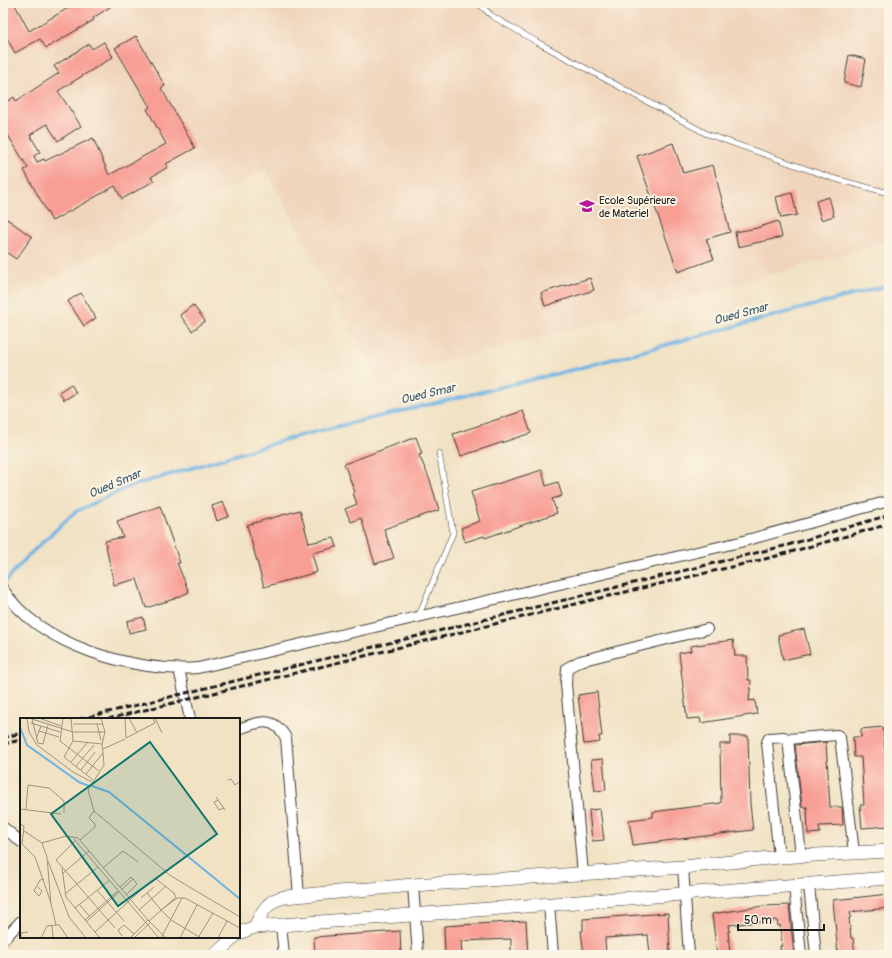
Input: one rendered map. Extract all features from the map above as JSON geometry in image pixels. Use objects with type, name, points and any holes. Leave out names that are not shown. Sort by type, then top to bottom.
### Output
[{"type":"street","points":[[4,592],[33,622],[60,640],[124,662],[179,669],[220,664],[740,542],[889,501]]},
{"type":"street","points":[[583,874],[566,684],[567,668],[580,661],[707,629]]},
{"type":"street","points":[[179,669],[190,718]]},
{"type":"street","points":[[240,729],[256,722],[266,722],[274,724],[282,730],[286,738],[299,896]]},
{"type":"street","points":[[779,856],[767,742],[769,738],[784,737],[788,739],[837,735],[840,737],[854,852]]},
{"type":"street","points":[[788,739],[801,855]]},
{"type":"street","points":[[3,827],[20,841]]},
{"type":"street","points":[[255,927],[262,912],[272,901],[278,898],[413,885],[683,867],[779,856],[889,851]]},
{"type":"street","points":[[683,867],[689,955]]},
{"type":"street","points":[[240,933],[255,927],[889,878]]},
{"type":"street","points":[[413,885],[418,955]]},
{"type":"street","points":[[809,885],[816,955]]},
{"type":"street","points":[[794,886],[801,955]]},
{"type":"street","points":[[549,904],[552,955]]},
{"type":"street","points":[[3,940],[20,922]]},
{"type":"street","points":[[281,925],[284,955]]},
{"type":"street","points":[[215,955],[233,938]]},
{"type":"lane","points":[[478,3],[492,16],[537,42],[707,134],[832,178],[889,193]]},
{"type":"lane","points":[[420,616],[453,533],[439,453]]},
{"type":"shaded area","name":"Ecole Supérieure de Materiel","points":[[3,3],[889,3],[889,242],[567,331],[377,378],[266,169],[3,302]]},
{"type":"building","points":[[3,3],[14,3],[29,31],[77,3],[116,3],[93,18],[94,20],[46,48],[40,39],[15,53],[3,31]]},
{"type":"building","points":[[136,36],[165,86],[161,88],[195,148],[166,164],[168,167],[151,177],[154,181],[122,199],[115,186],[52,221],[24,170],[28,168],[3,127],[3,104],[14,97],[16,101],[59,73],[54,66],[89,44],[92,49],[104,42],[113,57],[58,91],[81,126],[58,141],[47,124],[30,135],[40,152],[34,156],[37,162],[44,159],[45,161],[93,138],[109,175],[166,144],[147,109],[150,107],[115,48]]},
{"type":"building","points":[[849,55],[866,59],[861,87],[844,83]]},
{"type":"building","points":[[673,143],[683,173],[713,165],[730,232],[706,239],[714,259],[678,272],[637,156]]},
{"type":"building","points":[[792,193],[797,215],[781,218],[776,197]]},
{"type":"building","points":[[829,197],[834,216],[821,220],[816,201]]},
{"type":"building","points":[[7,219],[32,237],[16,259],[3,250],[3,225]]},
{"type":"building","points":[[778,221],[782,237],[738,247],[735,232],[757,228]]},
{"type":"building","points":[[590,278],[594,290],[545,306],[541,293]]},
{"type":"building","points":[[81,293],[96,318],[84,326],[68,301]]},
{"type":"building","points":[[193,305],[205,321],[192,331],[180,315]]},
{"type":"building","points":[[71,384],[76,393],[64,400],[59,392]]},
{"type":"building","points":[[523,411],[531,433],[461,456],[453,434]]},
{"type":"building","points":[[416,437],[422,454],[419,455],[430,480],[439,510],[384,529],[394,558],[375,564],[361,518],[351,522],[345,509],[357,504],[353,493],[355,492],[344,464]]},
{"type":"building","points":[[542,470],[546,486],[558,482],[562,496],[552,499],[557,513],[485,538],[484,536],[465,542],[461,528],[480,521],[471,492]]},
{"type":"building","points":[[223,502],[229,516],[217,521],[212,506]]},
{"type":"building","points":[[160,506],[180,563],[177,563],[189,592],[174,599],[146,608],[137,579],[114,585],[105,541],[123,537],[117,521]]},
{"type":"building","points":[[300,510],[309,543],[334,538],[337,547],[312,553],[317,572],[264,587],[247,525]]},
{"type":"building","points":[[143,617],[146,629],[129,633],[127,621]]},
{"type":"building","points":[[804,629],[810,654],[783,660],[778,635]]},
{"type":"building","points":[[733,640],[735,656],[747,656],[748,680],[751,680],[749,701],[755,700],[757,714],[701,723],[700,718],[687,719],[679,653],[691,651],[690,646]]},
{"type":"building","points":[[597,692],[602,736],[599,736],[600,742],[584,744],[578,695]]},
{"type":"building","points":[[883,727],[885,755],[889,755],[889,826],[862,828],[860,805],[864,805],[861,757],[854,757],[853,737],[861,737],[861,729]]},
{"type":"building","points":[[730,736],[748,736],[750,804],[753,830],[633,845],[629,820],[653,817],[653,812],[721,803],[720,744],[730,744]]},
{"type":"building","points":[[826,742],[830,807],[842,807],[843,825],[819,826],[820,833],[808,834],[807,807],[802,807],[795,745]]},
{"type":"building","points":[[603,759],[606,790],[595,791],[591,760]]},
{"type":"building","points":[[600,809],[604,840],[592,841],[589,810]]},
{"type":"building","points":[[889,894],[889,908],[850,912],[851,917],[849,918],[851,938],[853,938],[855,955],[838,955],[833,900]]},
{"type":"building","points":[[789,905],[794,955],[781,955],[780,946],[782,946],[780,925],[778,926],[777,920],[729,925],[730,955],[717,955],[712,914],[763,906]]},
{"type":"building","points":[[668,913],[670,955],[650,955],[648,935],[605,938],[606,955],[584,955],[581,931],[583,931],[583,919]]},
{"type":"building","points":[[526,921],[528,955],[511,955],[511,939],[461,941],[462,955],[445,955],[444,926]]},
{"type":"building","points":[[400,931],[401,955],[380,955],[380,953],[315,955],[314,937]]},
{"type":"waterway","name":"Oued Smar","points":[[3,584],[30,554],[75,512],[128,487],[298,436],[572,370],[889,285]]},
{"type":"railway","points":[[84,718],[788,545],[889,515]]},
{"type":"railway","points":[[112,718],[773,557],[889,524]]},
{"type":"railway","points":[[3,738],[20,733]]},
{"type":"railway","points":[[3,744],[20,740]]},
{"type":"place","name":"Ecole Supérieure de Materiel","points":[[587,206]]}]
